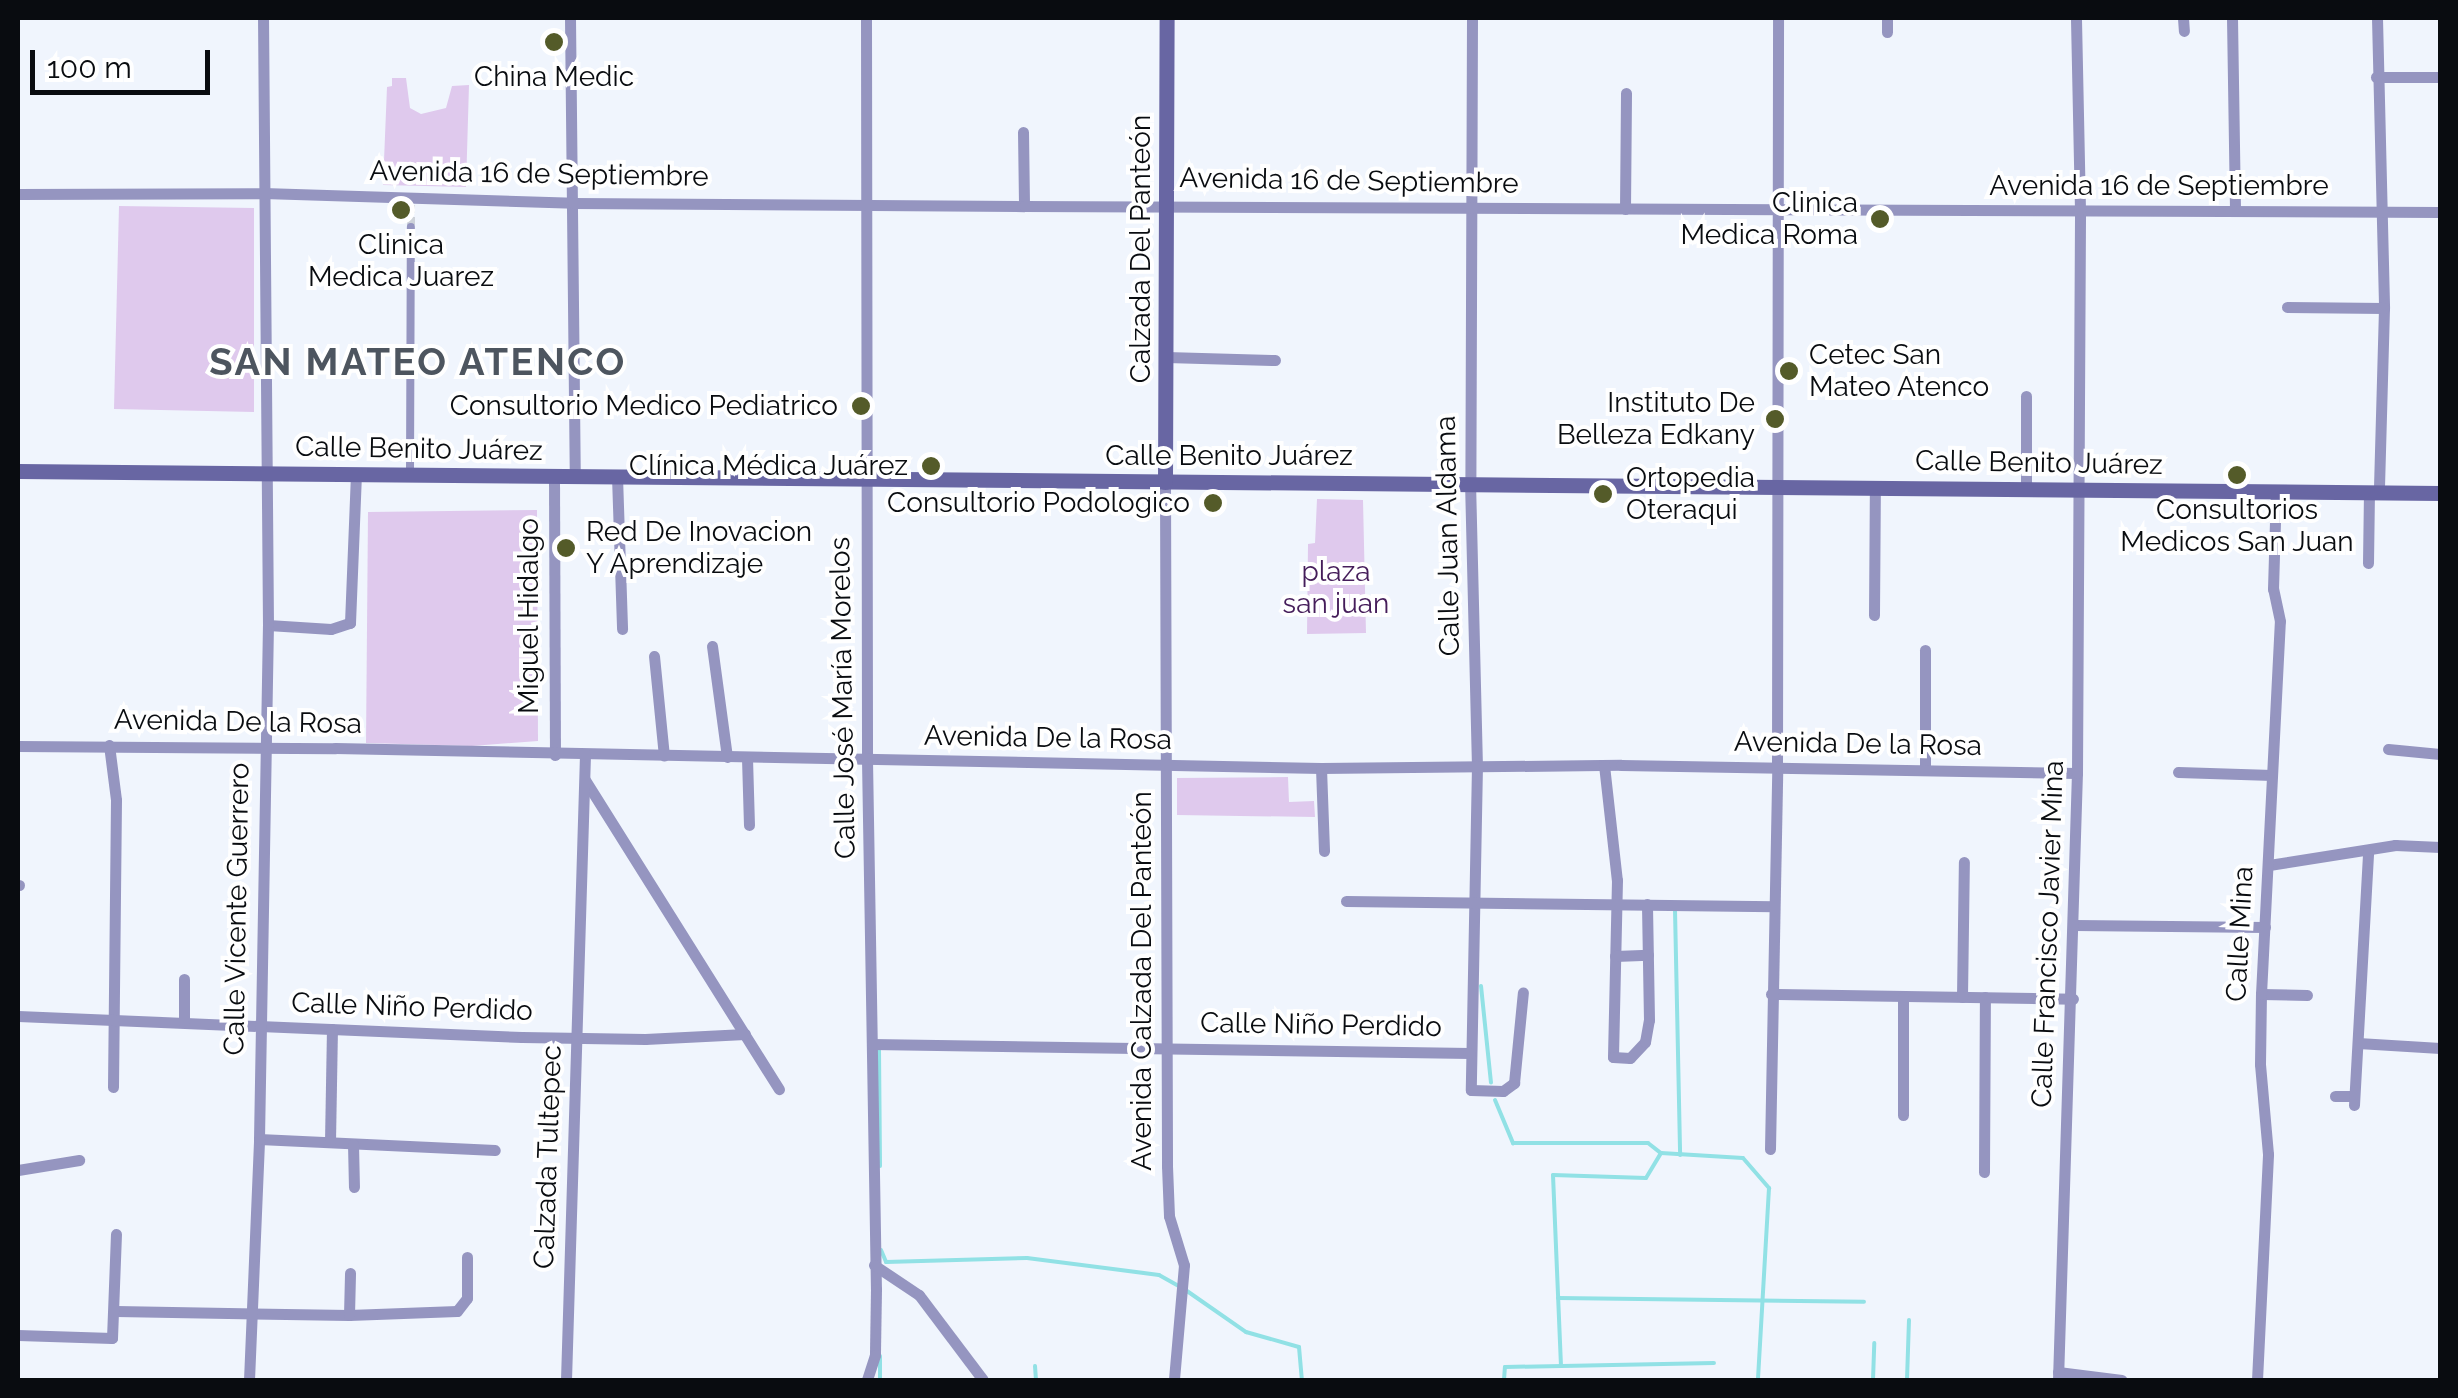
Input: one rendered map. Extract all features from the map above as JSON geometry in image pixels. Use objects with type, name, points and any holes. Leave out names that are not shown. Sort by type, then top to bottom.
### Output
[{"type":"main road","name":"Calzada Del Panteón","points":[[1165,482],[1168,18]]},
{"type":"main road","name":"Calle Benito Juárez","points":[[18,471],[1165,482],[1470,481],[2440,493]]},
{"type":"street","name":"Calle Vicente Guerrero","points":[[249,1380],[259,1139],[268,625],[263,18]]},
{"type":"street","points":[[570,18],[575,476]]},
{"type":"street","name":"Calle José María Morelos","points":[[866,18],[867,760],[875,1355],[868,1379]]},
{"type":"street","name":"Calle Juan Aldama","points":[[1470,1053],[1478,765],[1470,481],[1472,18]]},
{"type":"street","points":[[1770,1149],[1777,768],[1778,18]]},
{"type":"street","points":[[1887,18],[1888,32]]},
{"type":"street","name":"Calle Francisco Javier Mina","points":[[2058,1376],[2078,774],[2080,210],[2076,18]]},
{"type":"street","points":[[2183,18],[2184,32]]},
{"type":"street","points":[[2232,18],[2235,211]]},
{"type":"street","points":[[2368,563],[2384,308],[2377,18]]},
{"type":"street","points":[[2376,77],[2440,77]]},
{"type":"street","points":[[1626,93],[1626,209]]},
{"type":"street","points":[[1023,132],[1024,206]]},
{"type":"street","name":"Avenida 16 de Septiembre","points":[[18,194],[262,193],[411,202],[2440,212]]},
{"type":"street","points":[[410,474],[411,226]]},
{"type":"street","points":[[2287,308],[2384,308]]},
{"type":"street","points":[[1166,357],[1275,360]]},
{"type":"street","points":[[2026,396],[2026,488]]},
{"type":"street","points":[[268,625],[330,629],[350,623],[356,474]]},
{"type":"street","name":"Miguel Hidalgo","points":[[554,476],[555,755]]},
{"type":"street","points":[[618,476],[622,629]]},
{"type":"street","name":"Avenida Calzada Del Panteón","points":[[1165,482],[1167,1166],[1174,1240],[1184,1275],[1178,1295],[1174,1380]]},
{"type":"street","points":[[1874,486],[1874,615]]},
{"type":"street","name":"Calle Mina","points":[[2258,1380],[2268,1154],[2260,1064],[2261,994],[2280,620],[2272,589],[2276,490]]},
{"type":"street","points":[[712,646],[726,757]]},
{"type":"street","points":[[1925,650],[1925,768]]},
{"type":"street","points":[[654,656],[664,756]]},
{"type":"street","points":[[109,745],[116,800],[113,1088]]},
{"type":"street","name":"Avenida De la Rosa","points":[[18,746],[265,746],[1321,768],[1604,765],[1925,768],[2078,774]]},
{"type":"street","points":[[2388,749],[2440,754]]},
{"type":"street","name":"Calzada Tultepec","points":[[566,1380],[585,754]]},
{"type":"street","points":[[748,758],[749,825]]},
{"type":"street","points":[[1604,765],[1615,848],[1613,1057],[1630,1058],[1645,1042],[1647,904]]},
{"type":"street","points":[[1321,768],[1324,850]]},
{"type":"street","points":[[2178,772],[2272,775]]},
{"type":"street","points":[[585,780],[779,1089]]},
{"type":"street","points":[[2269,865],[2395,845],[2440,847]]},
{"type":"street","points":[[2335,1096],[2354,1101],[2368,851]]},
{"type":"street","points":[[1962,997],[1964,862]]},
{"type":"street","points":[[1346,901],[1774,906]]},
{"type":"street","points":[[2075,925],[2265,927]]},
{"type":"street","points":[[1615,956],[1648,955]]},
{"type":"street","points":[[184,979],[184,1022]]},
{"type":"street","points":[[1470,1053],[1471,1090],[1509,1089],[1518,1067],[1523,992]]},
{"type":"street","points":[[1771,994],[2073,999]]},
{"type":"street","points":[[2261,994],[2307,995]]},
{"type":"street","points":[[1984,1172],[1985,997]]},
{"type":"street","points":[[1903,998],[1903,1115]]},
{"type":"street","name":"Calle Niño Perdido","points":[[18,1016],[577,1038],[745,1034]]},
{"type":"street","points":[[330,1142],[332,1029]]},
{"type":"street","points":[[2358,1042],[2440,1048]]},
{"type":"street","name":"Calle Niño Perdido","points":[[872,1044],[1470,1053]]},
{"type":"street","points":[[259,1139],[494,1150]]},
{"type":"street","points":[[353,1144],[354,1187]]},
{"type":"street","points":[[18,1170],[79,1160]]},
{"type":"street","points":[[18,1335],[105,1340],[114,1334],[116,1234]]},
{"type":"street","points":[[116,1311],[349,1315],[457,1311],[467,1298],[467,1257]]},
{"type":"street","points":[[874,1265],[919,1295],[983,1380]]},
{"type":"street","points":[[349,1315],[350,1272]]},
{"type":"street","points":[[2058,1376],[2122,1380]]},
{"type":"green space","points":[[392,78],[406,78],[410,108],[421,114],[446,108],[452,86],[469,85],[466,187],[383,185],[387,87],[392,86]]},
{"type":"green space","points":[[119,206],[254,208],[254,412],[114,409]]},
{"type":"green space","name":"plaza san juan","points":[[1317,499],[1363,500],[1366,633],[1307,634],[1308,544],[1315,543]]},
{"type":"green space","points":[[537,510],[538,741],[472,746],[366,743],[368,512]]},
{"type":"green space","points":[[1288,777],[1289,802],[1314,801],[1315,817],[1177,815],[1177,778]]},
{"type":"waterway","points":[[1675,910],[1680,1155]]},
{"type":"waterway","points":[[1481,986],[1491,1082]]},
{"type":"waterway","points":[[879,1050],[880,1166]]},
{"type":"waterway","points":[[1495,1100],[1513,1143],[1648,1143],[1661,1153],[1743,1158],[1769,1188],[1758,1380]]},
{"type":"waterway","points":[[1561,1366],[1553,1175],[1646,1178],[1661,1153]]},
{"type":"waterway","points":[[881,1250],[886,1262],[1027,1258],[1159,1275],[1179,1286]]},
{"type":"waterway","points":[[1187,1291],[1246,1332],[1299,1347],[1302,1380]]},
{"type":"waterway","points":[[1558,1298],[1864,1302]]},
{"type":"waterway","points":[[1907,1380],[1909,1320]]},
{"type":"waterway","points":[[1873,1380],[1874,1343]]},
{"type":"waterway","points":[[880,1356],[880,1380]]},
{"type":"waterway","points":[[1504,1380],[1505,1367],[1714,1363]]},
{"type":"waterway","points":[[1035,1366],[1036,1380]]},
{"type":"tunnel","points":[[411,205],[411,227]]},
{"type":"place","name":"China Medic","points":[[554,42]]},
{"type":"place","name":"Clinica Medica Juarez","points":[[401,210]]},
{"type":"place","name":"Clinica Medica Roma","points":[[1880,219]]},
{"type":"place","name":"Cetec San Mateo Atenco","points":[[1789,371]]},
{"type":"place","name":"Consultorio Medico Pediatrico","points":[[861,406]]},
{"type":"place","name":"Instituto De Belleza Edkany","points":[[1775,419]]},
{"type":"place","name":"Clínica Médica Juárez","points":[[931,466]]},
{"type":"place","name":"Consultorios Medicos San Juan","points":[[2237,475]]},
{"type":"place","name":"Ortopedia Oteraqui","points":[[1603,494]]},
{"type":"place","name":"Consultorio Podologico","points":[[1213,503]]},
{"type":"place","name":"Red De Inovacion Y Aprendizaje","points":[[566,548]]},
{"type":"district","name":"SAN MATEO ATENCO","points":[[418,362]]}]
